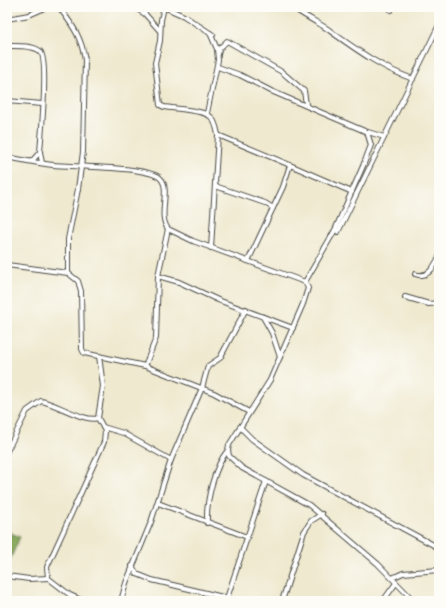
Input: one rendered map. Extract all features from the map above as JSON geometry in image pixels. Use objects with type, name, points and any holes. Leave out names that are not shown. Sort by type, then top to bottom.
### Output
[{"type":"street","points":[[7,20],[29,15],[46,7]]},
{"type":"street","points":[[59,7],[76,29],[82,43],[84,54],[82,167],[68,239],[68,273]]},
{"type":"street","points":[[134,7],[145,14],[160,31]]},
{"type":"street","points":[[207,113],[213,78],[218,67],[218,54],[212,34],[184,16],[164,7],[160,41],[155,63],[160,105],[164,107],[207,113],[213,118],[218,135],[211,248]]},
{"type":"street","points":[[292,7],[377,61],[385,68],[413,79]]},
{"type":"street","points":[[338,232],[439,25]]},
{"type":"street","points":[[218,54],[220,48],[227,41],[272,67],[304,91],[306,104]]},
{"type":"street","points":[[7,46],[30,48],[41,52],[45,70],[40,152],[42,163]]},
{"type":"street","points":[[218,67],[240,75],[271,91],[306,104],[367,132],[384,137]]},
{"type":"street","points":[[7,102],[42,104]]},
{"type":"street","points":[[305,282],[324,251],[363,166],[371,145],[367,132]]},
{"type":"street","points":[[218,135],[352,192]]},
{"type":"street","points":[[32,161],[40,152]]},
{"type":"street","points":[[363,166],[375,155]]},
{"type":"street","points":[[7,182],[8,158],[82,167],[133,170],[158,176],[164,185],[163,216],[168,229],[158,276],[156,338],[145,366]]},
{"type":"street","points":[[248,261],[283,186],[290,165]]},
{"type":"street","points":[[214,186],[265,203],[273,208]]},
{"type":"street","points":[[168,229],[211,248],[307,284],[307,293],[280,357],[262,393],[249,412],[217,468],[208,510],[207,523]]},
{"type":"street","points":[[415,274],[421,276],[428,273],[439,257]]},
{"type":"street","points":[[7,265],[68,273],[78,281],[81,291],[82,349],[84,353],[145,366],[202,388],[235,403],[249,412]]},
{"type":"street","points":[[158,276],[179,282],[218,300],[246,309],[293,328]]},
{"type":"street","points":[[405,297],[429,304],[439,303]]},
{"type":"street","points":[[121,601],[132,566],[158,503],[171,460],[202,388],[208,366],[220,358],[246,309]]},
{"type":"street","points":[[263,316],[272,333],[280,357]]},
{"type":"street","points":[[48,578],[49,564],[104,442],[105,435],[103,427],[98,418],[103,386],[99,356]]},
{"type":"street","points":[[7,451],[9,442],[27,411],[41,401],[87,418],[98,418]]},
{"type":"street","points":[[103,427],[123,433],[171,460]]},
{"type":"street","points":[[240,427],[252,439],[309,478],[439,548]]},
{"type":"street","points":[[228,450],[229,456],[233,461],[266,482],[301,498],[322,514],[392,578],[414,601]]},
{"type":"street","points":[[132,566],[137,574],[152,580],[227,599],[266,482]]},
{"type":"street","points":[[158,503],[247,537]]},
{"type":"street","points":[[282,601],[301,540],[307,526],[322,514]]},
{"type":"street","points":[[392,578],[408,572],[439,570]]},
{"type":"street","points":[[7,576],[29,579],[48,578],[70,595],[83,601]]},
{"type":"street","points":[[383,601],[396,583]]},
{"type":"green space","points":[[7,531],[20,537],[7,567]]}]
